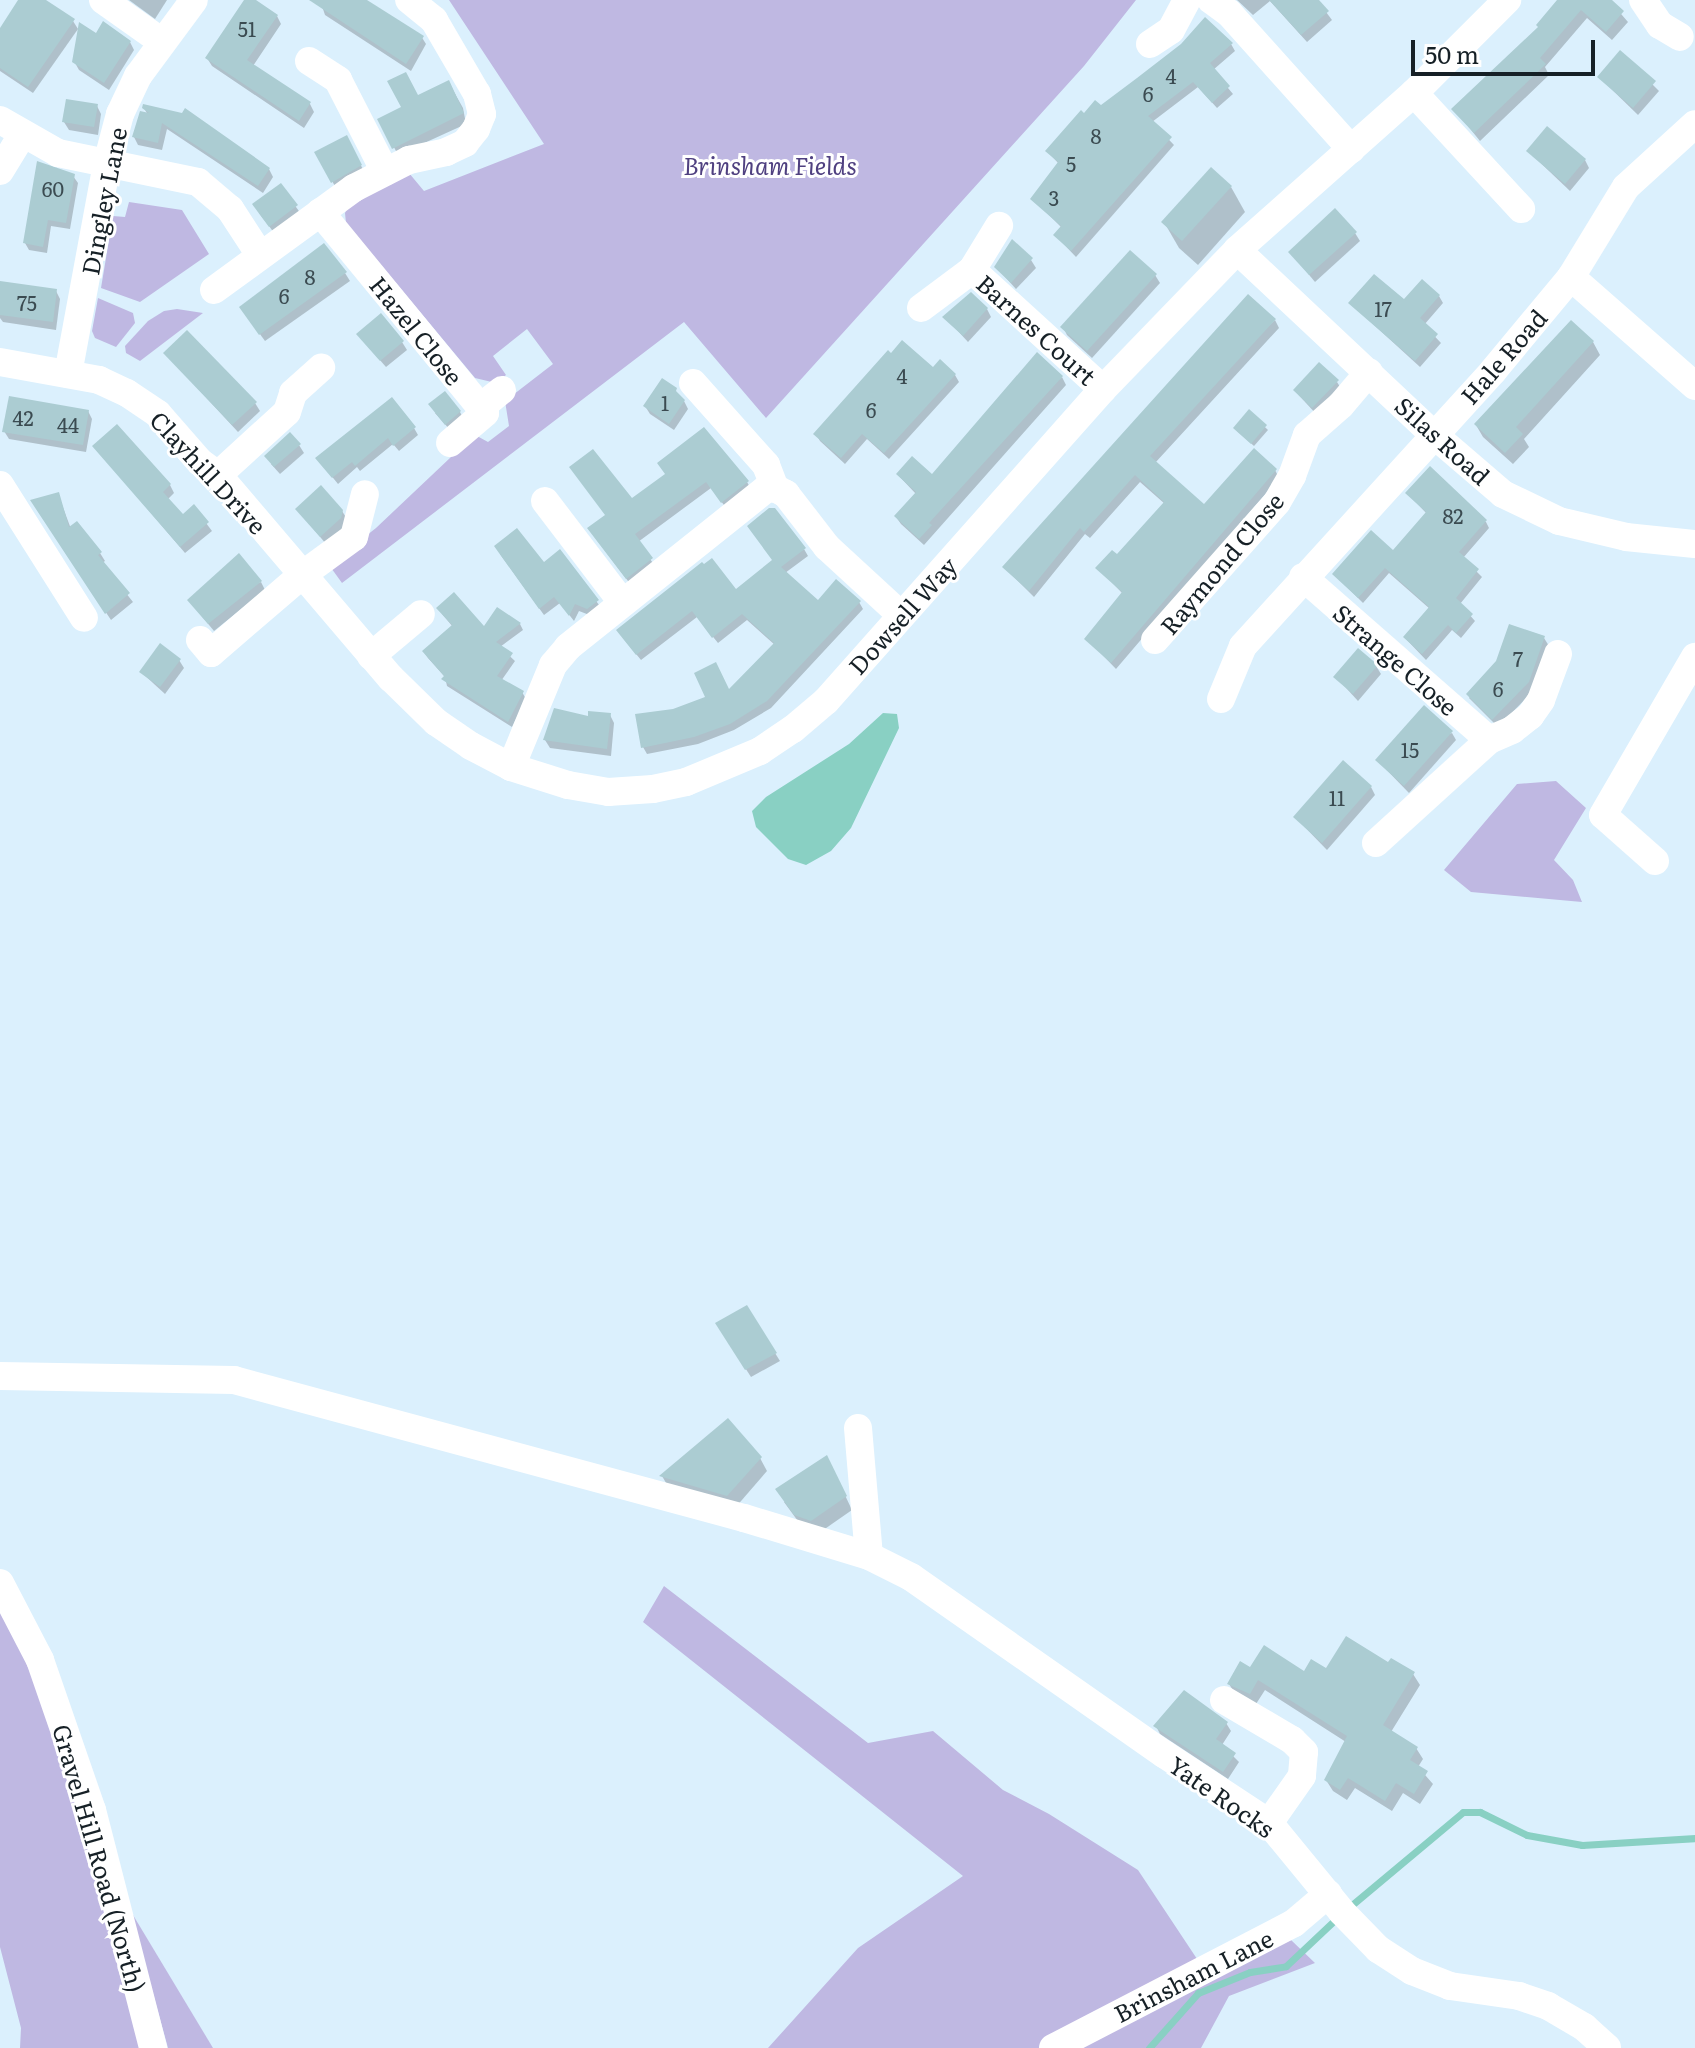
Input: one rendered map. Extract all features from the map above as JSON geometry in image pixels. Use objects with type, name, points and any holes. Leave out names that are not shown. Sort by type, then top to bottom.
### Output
[{"type":"street","points":[[103,0],[162,42]]},
{"type":"street","name":"Dingley Lane","points":[[68,374],[107,163],[120,114],[138,76],[194,0]]},
{"type":"street","points":[[214,290],[354,188],[409,160],[446,152],[465,143],[482,114],[477,94],[434,20],[409,0]]},
{"type":"street","points":[[1150,44],[1171,30],[1187,0]]},
{"type":"street","points":[[1211,0],[1229,13],[1351,149]]},
{"type":"street","name":"Dowsell Way","points":[[306,580],[371,656],[436,722],[471,746],[511,767],[568,785],[608,792],[653,789],[723,769],[793,729],[826,701],[1103,389],[1237,250],[1414,93],[1507,0]]},
{"type":"street","points":[[1643,0],[1660,25],[1680,37]]},
{"type":"street","points":[[309,61],[338,80],[385,172]]},
{"type":"street","points":[[1414,93],[1521,209]]},
{"type":"street","name":"Hale Road","points":[[1433,434],[1493,371],[1571,277],[1626,187],[1695,124]]},
{"type":"street","points":[[0,171],[11,127],[58,153],[198,182],[230,209],[260,255]]},
{"type":"street","name":"Hazel Close","points":[[320,212],[492,399],[485,413],[450,443]]},
{"type":"street","name":"Barnes Court","points":[[921,308],[972,270],[999,226]]},
{"type":"street","name":"Silas Road","points":[[1237,250],[1433,434],[1503,494],[1559,521],[1626,537],[1695,544]]},
{"type":"street","name":"Barnes Court","points":[[972,270],[1103,389]]},
{"type":"street","points":[[1571,277],[1695,386]]},
{"type":"street","points":[[218,475],[287,412],[293,393],[321,368]]},
{"type":"street","name":"Clayhill Drive","points":[[1,369],[68,374],[99,380],[127,393],[158,414],[200,462],[218,475],[306,580]]},
{"type":"street","name":"Raymond Close","points":[[1155,640],[1277,502],[1292,476],[1307,435],[1341,405],[1369,372]]},
{"type":"street","points":[[693,383],[766,465],[775,488]]},
{"type":"street","points":[[1221,699],[1243,646],[1433,434]]},
{"type":"street","points":[[0,485],[84,618]]},
{"type":"street","points":[[511,767],[553,665],[568,647],[766,489],[775,488],[786,494],[827,547],[901,615]]},
{"type":"street","points":[[200,640],[211,653],[306,580],[354,537],[365,494]]},
{"type":"street","points":[[545,501],[622,602]]},
{"type":"street","name":"Strange Close","points":[[1303,577],[1489,740]]},
{"type":"street","points":[[371,656],[421,614]]},
{"type":"street","points":[[1376,843],[1489,740],[1512,730],[1530,716],[1541,700],[1558,654]]},
{"type":"street","points":[[1655,861],[1603,815],[1695,657]]},
{"type":"street","name":"Yate Rocks","points":[[0,1376],[234,1380],[744,1518],[869,1556],[911,1577],[1164,1754],[1269,1823],[1378,1949],[1412,1971],[1450,1986],[1519,1996],[1548,2006],[1584,2027],[1607,2048]]},
{"type":"street","points":[[858,1428],[869,1556]]},
{"type":"street","name":"Gravel Hill Road (North)","points":[[0,1583],[40,1660],[87,1796],[153,2048]]},
{"type":"street","points":[[1224,1700],[1292,1740],[1304,1752],[1302,1776],[1269,1823]]},
{"type":"street","name":"Brinsham Lane","points":[[1053,2048],[1294,1923],[1328,1894]]},
{"type":"green space","name":"Brinsham Fields","points":[[449,0],[1136,0],[1084,66],[766,418],[684,322],[342,583],[329,565],[376,528],[469,440],[477,436],[488,442],[509,426],[505,401],[553,364],[527,329],[493,356],[506,375],[496,383],[475,378],[346,223],[345,213],[349,204],[409,173],[424,191],[544,144]]},
{"type":"green space","points":[[129,202],[182,210],[209,254],[140,302],[101,288],[113,216],[125,217]]},
{"type":"green space","points":[[98,298],[133,313],[135,323],[116,347],[95,338],[92,331]]},
{"type":"green space","points":[[177,309],[203,313],[140,361],[126,353],[125,346],[148,321],[164,311]]},
{"type":"green space","points":[[1556,781],[1586,808],[1554,860],[1573,880],[1582,902],[1471,892],[1444,870],[1517,784]]},
{"type":"green space","points":[[664,1586],[868,1743],[933,1731],[1003,1790],[1049,1814],[1138,1870],[1209,1977],[1291,1940],[1315,1963],[1229,1996],[1201,2048],[768,2048],[858,1948],[963,1876],[643,1622]]},
{"type":"green space","points":[[0,1611],[28,1659],[81,1813],[144,2048],[20,2048],[21,2028],[0,1947]]},
{"type":"green space","points":[[130,1910],[213,2048],[168,2048]]},
{"type":"shaded area","points":[[883,713],[897,714],[899,728],[851,828],[831,851],[806,865],[788,859],[756,827],[752,811],[766,797],[849,744]]},
{"type":"building","points":[[18,0],[46,0],[75,19],[28,87],[0,68],[0,28]]},
{"type":"building","points":[[244,0],[256,0],[278,15],[247,60],[311,102],[299,121],[205,58]]},
{"type":"building","points":[[309,0],[367,0],[424,36],[406,64]]},
{"type":"building","points":[[1269,0],[1319,0],[1329,11],[1301,35]]},
{"type":"building","points":[[1557,0],[1612,0],[1624,11],[1606,32],[1581,10],[1540,58],[1546,64],[1474,133],[1451,109],[1538,27],[1536,25]]},
{"type":"building","points":[[1205,17],[1233,43],[1210,63],[1230,86],[1212,103],[1193,82],[1148,116],[1172,137],[1071,251],[1053,235],[1061,226],[1030,199],[1058,162],[1045,151],[1081,110],[1084,113],[1095,100],[1101,105],[1137,78],[1181,44]]},
{"type":"building","points":[[103,21],[131,41],[104,83],[72,62],[79,22],[96,33]]},
{"type":"building","points":[[1620,50],[1656,81],[1633,108],[1597,77]]},
{"type":"building","points":[[406,72],[418,95],[449,80],[464,113],[392,149],[377,119],[401,107],[387,81]]},
{"type":"building","points":[[66,99],[98,104],[94,127],[62,122]]},
{"type":"building","points":[[143,104],[182,113],[185,108],[270,168],[258,186],[162,123],[158,143],[132,137],[140,111],[149,113],[142,108]]},
{"type":"building","points":[[1547,126],[1586,159],[1565,184],[1526,151]]},
{"type":"building","points":[[347,135],[362,165],[331,183],[314,152]]},
{"type":"building","points":[[37,161],[75,174],[66,223],[48,220],[43,247],[23,243]]},
{"type":"building","points":[[1211,167],[1232,186],[1182,241],[1161,222]]},
{"type":"building","points":[[281,183],[298,205],[269,227],[252,204]]},
{"type":"building","points":[[1335,208],[1357,232],[1309,275],[1288,252]]},
{"type":"building","points":[[1012,239],[1033,258],[1011,283],[994,267]]},
{"type":"building","points":[[324,243],[347,272],[259,335],[239,307]]},
{"type":"building","points":[[1130,250],[1157,274],[1087,351],[1060,327]]},
{"type":"building","points":[[1374,274],[1404,299],[1422,279],[1440,295],[1420,318],[1438,334],[1415,361],[1348,303]]},
{"type":"building","points":[[0,281],[57,289],[53,322],[0,315]]},
{"type":"building","points":[[971,292],[988,308],[963,336],[942,317]]},
{"type":"building","points":[[1248,294],[1276,319],[1150,456],[1204,504],[1254,448],[1277,469],[1111,663],[1084,639],[1122,592],[1095,568],[1112,550],[1117,554],[1164,502],[1135,475],[1084,532],[1080,528],[1029,591],[1002,567]]},
{"type":"building","points":[[381,313],[404,341],[380,361],[356,334]]},
{"type":"building","points":[[1571,320],[1594,341],[1516,427],[1523,434],[1505,453],[1474,424]]},
{"type":"building","points":[[187,330],[257,402],[232,425],[163,353]]},
{"type":"building","points":[[902,340],[933,367],[940,359],[956,374],[884,453],[862,434],[841,458],[813,434],[888,350],[891,353]]},
{"type":"building","points":[[1037,352],[1063,376],[929,523],[932,525],[919,539],[894,516],[916,492],[896,474],[912,456],[932,474]]},
{"type":"building","points":[[1319,362],[1339,380],[1312,408],[1293,390]]},
{"type":"building","points":[[662,378],[677,388],[676,391],[685,400],[669,424],[643,406]]},
{"type":"building","points":[[445,391],[461,411],[445,425],[428,404]]},
{"type":"building","points":[[9,396],[89,410],[83,445],[2,432]]},
{"type":"building","points":[[392,397],[416,427],[393,446],[388,438],[355,466],[352,462],[332,478],[315,458]]},
{"type":"building","points":[[1249,409],[1267,425],[1251,444],[1233,428]]},
{"type":"building","points":[[117,424],[171,484],[163,492],[183,514],[194,504],[209,522],[180,547],[92,446]]},
{"type":"building","points":[[704,427],[749,481],[721,503],[706,482],[635,534],[653,558],[626,579],[587,528],[605,515],[569,467],[593,449],[632,498],[665,474],[657,463]]},
{"type":"building","points":[[290,432],[301,444],[274,467],[264,456]]},
{"type":"building","points":[[1430,466],[1487,520],[1459,552],[1479,569],[1456,598],[1473,614],[1456,633],[1448,625],[1422,654],[1403,637],[1429,607],[1385,568],[1358,598],[1332,574],[1371,530],[1393,550],[1426,512],[1405,493]]},
{"type":"building","points":[[321,485],[343,510],[341,518],[320,537],[295,509]]},
{"type":"building","points":[[59,492],[69,527],[77,521],[102,552],[98,555],[130,593],[105,614],[30,500]]},
{"type":"building","points":[[769,508],[775,508],[806,548],[781,567],[818,600],[836,579],[861,601],[767,701],[730,724],[694,737],[641,748],[635,714],[673,709],[705,697],[694,673],[716,662],[729,689],[774,643],[742,614],[712,638],[692,611],[636,655],[616,630],[702,562],[704,564],[712,558],[736,589],[772,560],[747,526]]},
{"type":"building","points":[[517,528],[544,562],[560,549],[599,600],[587,609],[575,604],[569,616],[554,597],[539,609],[494,546]]},
{"type":"building","points":[[239,553],[262,581],[208,624],[187,600]]},
{"type":"building","points":[[454,592],[484,626],[497,607],[521,623],[496,642],[513,653],[497,676],[524,691],[508,722],[441,679],[444,676],[422,651],[452,625],[436,608]]},
{"type":"building","points":[[1509,624],[1545,636],[1529,682],[1492,720],[1466,694],[1496,661]]},
{"type":"building","points":[[160,643],[181,659],[160,687],[139,672]]},
{"type":"building","points":[[1358,648],[1378,665],[1353,694],[1333,677]]},
{"type":"building","points":[[1424,705],[1453,731],[1404,786],[1375,760]]},
{"type":"building","points":[[554,708],[588,716],[588,711],[611,713],[607,749],[543,740]]},
{"type":"building","points":[[1343,760],[1372,786],[1322,843],[1293,817]]},
{"type":"building","points":[[747,1305],[777,1353],[745,1370],[715,1323]]},
{"type":"building","points":[[728,1418],[762,1457],[727,1496],[659,1476]]},
{"type":"building","points":[[827,1455],[847,1496],[811,1521],[794,1515],[775,1489]]},
{"type":"building","points":[[1346,1636],[1388,1662],[1391,1658],[1415,1672],[1383,1725],[1418,1747],[1410,1760],[1428,1771],[1414,1794],[1396,1783],[1385,1801],[1348,1778],[1340,1790],[1324,1780],[1347,1736],[1258,1680],[1250,1694],[1227,1684],[1240,1661],[1250,1667],[1264,1645],[1304,1671],[1311,1659],[1326,1668]]},
{"type":"building","points":[[1184,1690],[1228,1722],[1216,1739],[1236,1753],[1223,1772],[1153,1726]]},
{"type":"waterway","points":[[1347,1909],[1463,1812],[1480,1812],[1527,1835],[1582,1845],[1695,1838]]},
{"type":"waterway","points":[[1149,2048],[1198,1993],[1250,1972],[1286,1966],[1338,1917]]}]
